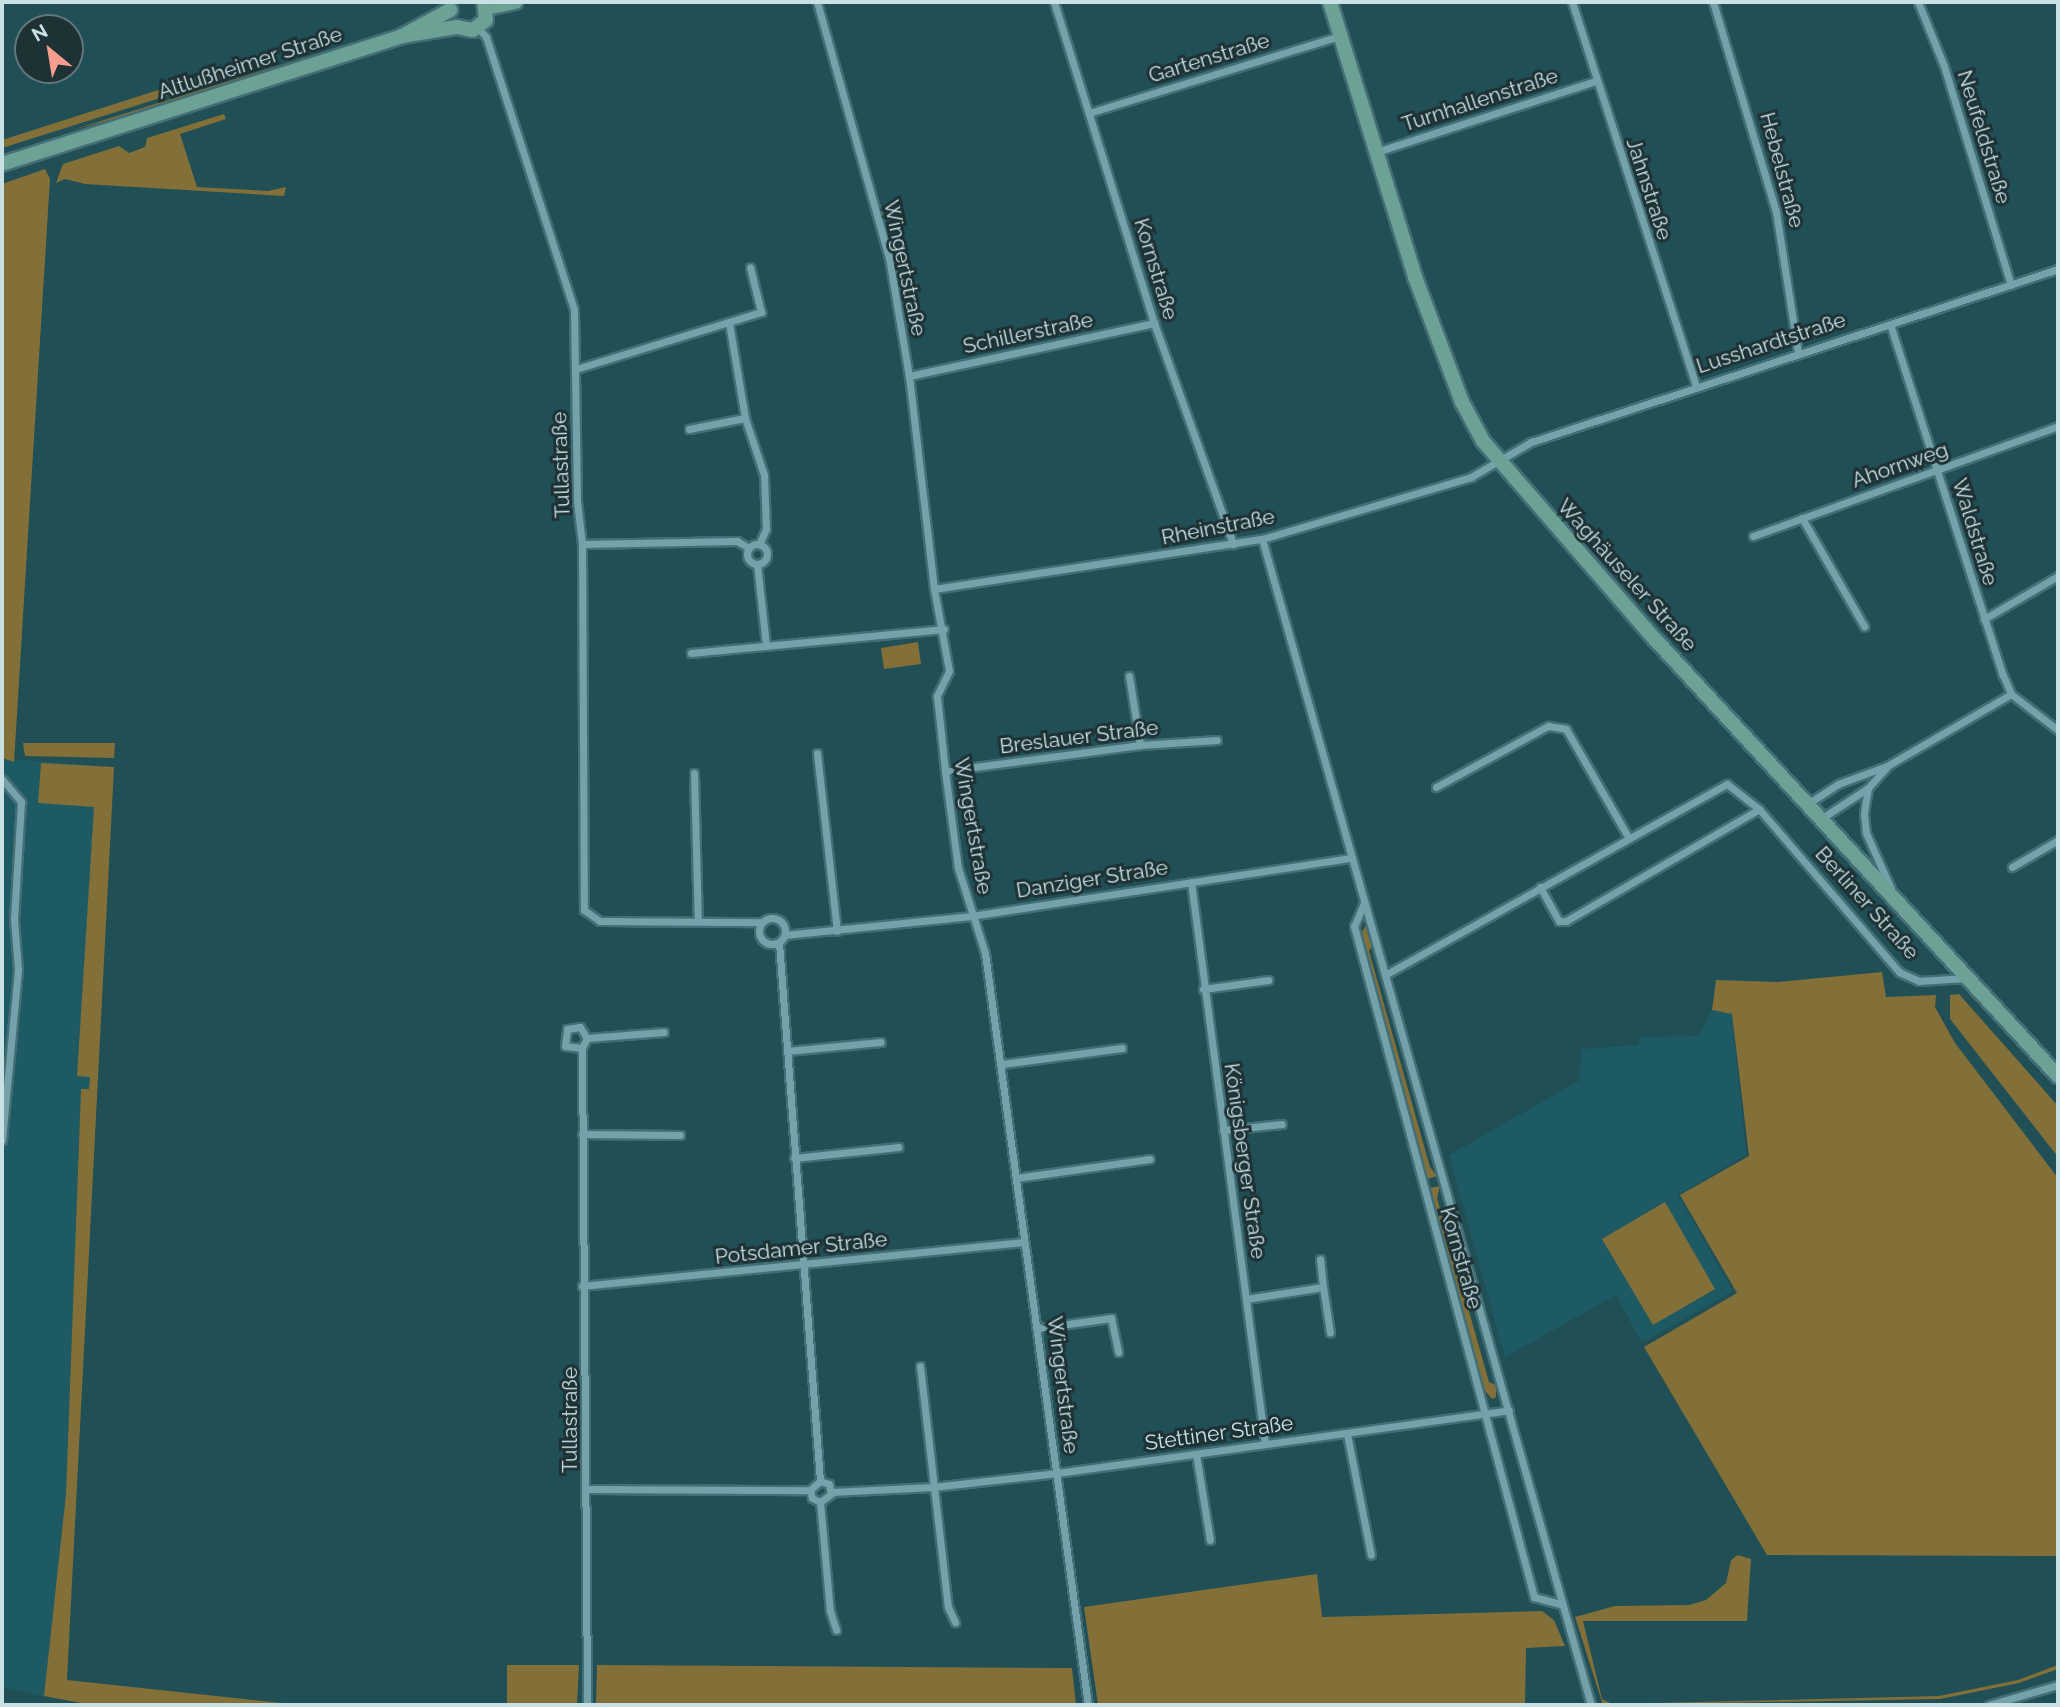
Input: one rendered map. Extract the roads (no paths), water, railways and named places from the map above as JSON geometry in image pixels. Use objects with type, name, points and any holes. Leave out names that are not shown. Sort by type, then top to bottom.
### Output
[{"type":"street","points":[[478,28],[486,20],[486,5],[515,2]]},
{"type":"street","name":"Wingertstraße","points":[[817,2],[889,258],[909,376],[934,589],[944,629],[949,671],[937,696],[958,868],[971,916],[985,953],[1002,1064],[1023,1242],[1039,1328],[1088,1705]]},
{"type":"street","name":"Kornstraße","points":[[1054,2],[1154,323],[1233,544]]},
{"type":"street","name":"Waghäuseler Straße","points":[[1330,2],[1376,152],[1450,373],[1472,422],[1498,461],[1653,637],[1810,803],[1966,978],[2058,1076]]},
{"type":"street","name":"Jahnstraße","points":[[1572,2],[1696,386]]},
{"type":"street","name":"Hebelstraße","points":[[1713,2],[1776,212],[1798,352]]},
{"type":"street","name":"Neufeldstraße","points":[[1918,2],[1944,66],[2011,285]]},
{"type":"street","name":"Altlußheimer Straße","points":[[402,36],[452,6],[457,27]]},
{"type":"street","name":"Altlußheimer Straße","points":[[2,164],[402,36],[457,27],[478,28]]},
{"type":"street","name":"Tullastraße","points":[[478,28],[486,37],[571,296],[576,369],[577,501],[582,544],[583,905],[588,916],[600,921],[698,921]]},
{"type":"street","name":"Gartenstraße","points":[[1089,113],[1340,36]]},
{"type":"street","name":"Turnhallenstraße","points":[[1376,152],[1596,81]]},
{"type":"street","points":[[576,369],[761,312],[750,267]]},
{"type":"street","name":"Lusshardtstraße","points":[[1498,461],[1531,442],[1798,352],[2058,269]]},
{"type":"street","points":[[582,544],[737,541],[749,548],[759,545],[766,529],[764,475],[745,418],[729,323]]},
{"type":"street","name":"Schillerstraße","points":[[909,376],[1154,323]]},
{"type":"street","name":"Waldstraße","points":[[1890,324],[1984,619],[2011,694]]},
{"type":"street","points":[[689,429],[745,418]]},
{"type":"street","name":"Ahornweg","points":[[1753,537],[2058,426]]},
{"type":"street","name":"Rheinstraße","points":[[934,589],[1262,539],[1471,477],[1498,461]]},
{"type":"street","points":[[1801,518],[1864,626]]},
{"type":"street","name":"Kornstraße","points":[[1262,539],[1591,1705]]},
{"type":"street","points":[[757,564],[766,558],[759,545]]},
{"type":"street","points":[[749,548],[748,559],[757,564]]},
{"type":"street","points":[[757,564],[766,646]]},
{"type":"street","points":[[1984,619],[2058,576]]},
{"type":"street","points":[[691,653],[944,629]]},
{"type":"street","points":[[1129,676],[1140,746]]},
{"type":"street","points":[[1810,803],[1838,784],[1887,766],[2011,694],[2058,730]]},
{"type":"street","points":[[1436,787],[1548,726],[1566,729],[1628,837]]},
{"type":"street","name":"Breslauer Straße","points":[[945,771],[1140,746],[1217,740]]},
{"type":"street","points":[[817,752],[837,931]]},
{"type":"street","points":[[1822,818],[1868,788],[1887,766]]},
{"type":"street","points":[[694,773],[698,921],[762,922],[779,919],[785,936],[779,943],[820,1481]]},
{"type":"street","points":[[2,779],[13,788],[21,802],[14,919],[18,970],[2,1140]]},
{"type":"street","name":"Berliner Straße","points":[[1385,975],[1727,784],[1759,809],[1899,972],[1919,981],[1966,978]]},
{"type":"street","points":[[1868,788],[1864,814],[1867,833],[1895,899]]},
{"type":"street","points":[[1540,887],[1559,921],[1566,921],[1759,809]]},
{"type":"street","points":[[2012,867],[2058,840]]},
{"type":"street","name":"Danziger Straße","points":[[785,936],[971,916],[1352,858]]},
{"type":"street","name":"Königsberger Straße","points":[[1191,882],[1265,1444]]},
{"type":"street","name":"Kornstraße","points":[[1364,903],[1354,926],[1534,1597],[1561,1604]]},
{"type":"street","points":[[762,922],[762,940],[779,943]]},
{"type":"street","points":[[1203,989],[1268,980]]},
{"type":"street","points":[[582,1048],[565,1046],[564,1034],[580,1027],[587,1038],[664,1032]]},
{"type":"street","name":"Tullastraße","points":[[587,1038],[582,1048],[582,1286],[588,1489],[587,1705]]},
{"type":"street","points":[[787,1051],[881,1042]]},
{"type":"street","points":[[1002,1064],[1122,1048]]},
{"type":"street","points":[[1223,1130],[1282,1124]]},
{"type":"street","points":[[582,1134],[680,1135]]},
{"type":"street","points":[[794,1158],[898,1147]]},
{"type":"street","points":[[1016,1178],[1150,1159]]},
{"type":"street","name":"Potsdamer Straße","points":[[582,1286],[805,1267],[1023,1242]]},
{"type":"street","points":[[1320,1259],[1330,1332]]},
{"type":"street","points":[[1246,1299],[1322,1287]]},
{"type":"street","points":[[1039,1328],[1111,1318],[1118,1352]]},
{"type":"street","points":[[920,1366],[948,1607],[955,1622]]},
{"type":"street","name":"Stettiner Straße","points":[[831,1492],[933,1488],[1509,1410]]},
{"type":"street","points":[[1347,1434],[1371,1555]]},
{"type":"street","points":[[1196,1454],[1210,1540]]},
{"type":"street","points":[[588,1489],[810,1490],[820,1481]]},
{"type":"street","points":[[820,1481],[829,1485],[831,1492],[820,1502]]},
{"type":"street","points":[[810,1490],[812,1498],[820,1502]]},
{"type":"street","points":[[820,1502],[830,1611],[836,1630]]},
{"type":"street","points":[[1989,1705],[2058,1685]]}]
